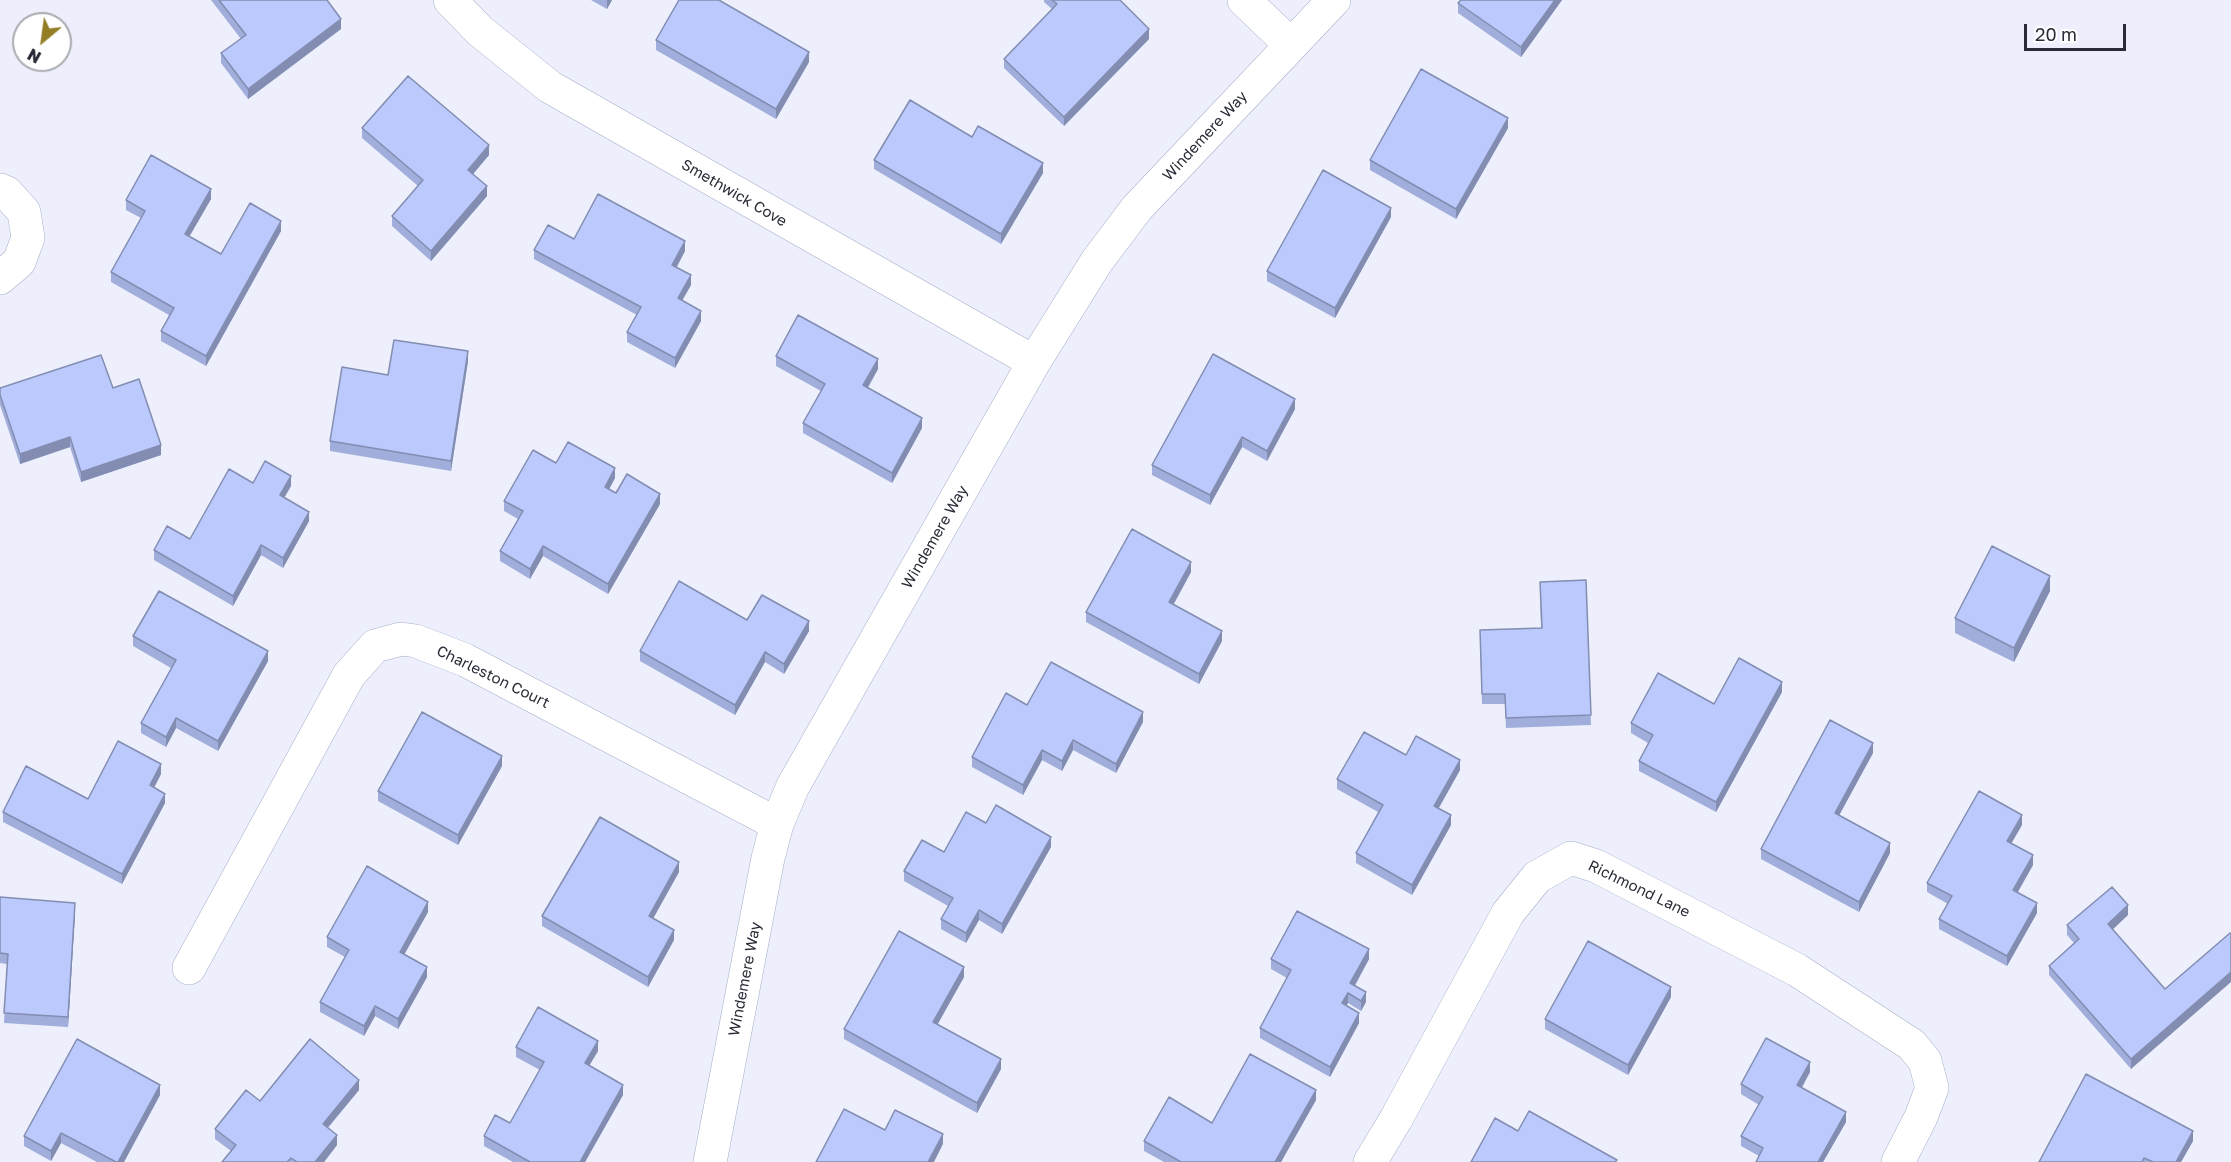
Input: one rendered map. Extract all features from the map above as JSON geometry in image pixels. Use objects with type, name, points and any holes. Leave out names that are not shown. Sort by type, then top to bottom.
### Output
[{"type":"street","name":"Smethwick Cove","points":[[450,0],[480,32],[550,87],[1034,362]]},
{"type":"street","points":[[1244,0],[1291,45]]},
{"type":"street","name":"Windemere Way","points":[[710,1162],[768,858],[777,824],[793,786],[1034,362],[1096,261],[1137,208],[1334,0]]},
{"type":"street","points":[[0,190],[7,193],[24,212],[28,238],[19,262],[0,278]]},
{"type":"street","name":"Charleston Court","points":[[189,968],[349,675],[375,646],[401,639],[416,641],[465,660],[777,824]]},
{"type":"street","name":"Richmond Lane","points":[[1370,1162],[1396,1119],[1508,914],[1537,877],[1571,858],[1596,866],[1797,970],[1912,1045],[1925,1061],[1932,1088],[1922,1117],[1898,1162]]},
{"type":"building","points":[[219,0],[327,0],[341,19],[248,89],[221,53],[246,35]]},
{"type":"building","points":[[679,0],[719,0],[809,52],[776,109],[656,40]]},
{"type":"building","points":[[1052,0],[1120,0],[1149,29],[1064,117],[1004,59],[1057,4]]},
{"type":"building","points":[[1461,0],[1555,0],[1521,47],[1458,3]]},
{"type":"building","points":[[1421,69],[1508,118],[1456,209],[1370,160]]},
{"type":"building","points":[[408,76],[489,145],[468,170],[487,186],[431,251],[392,216],[423,180],[362,128]]},
{"type":"building","points":[[910,100],[972,137],[978,126],[1043,163],[1001,234],[874,160]]},
{"type":"building","points":[[151,155],[211,189],[185,234],[221,254],[250,203],[281,221],[206,356],[161,331],[174,308],[111,272],[145,211],[126,200]]},
{"type":"building","points":[[1323,170],[1391,208],[1335,308],[1267,271]]},
{"type":"building","points":[[598,194],[685,241],[672,265],[691,275],[678,298],[701,311],[675,358],[627,332],[641,307],[534,250],[548,225],[574,239]]},
{"type":"building","points":[[798,315],[878,359],[863,385],[922,418],[892,473],[803,423],[825,384],[776,356]]},
{"type":"building","points":[[394,340],[468,351],[451,461],[330,441],[342,367],[388,375]]},
{"type":"building","points":[[1213,354],[1295,399],[1267,451],[1242,437],[1210,495],[1152,465]]},
{"type":"building","points":[[101,355],[113,388],[139,379],[161,445],[81,472],[70,437],[20,454],[0,395],[0,388]]},
{"type":"building","points":[[568,442],[615,468],[605,487],[616,493],[627,474],[660,494],[608,584],[543,546],[530,569],[500,551],[523,511],[504,501],[533,450],[556,463]]},
{"type":"building","points":[[265,461],[291,476],[280,495],[309,512],[283,558],[261,545],[233,596],[154,550],[167,526],[190,539],[229,469],[253,483]]},
{"type":"building","points":[[1132,529],[1191,562],[1169,602],[1222,631],[1199,674],[1086,612]]},
{"type":"building","points":[[1992,546],[2050,576],[2014,648],[1955,618]]},
{"type":"building","points":[[1586,580],[1591,715],[1506,718],[1505,694],[1482,694],[1480,630],[1542,628],[1540,582]]},
{"type":"building","points":[[679,581],[747,620],[762,595],[809,621],[784,664],[765,652],[735,705],[640,651]]},
{"type":"building","points":[[159,591],[268,651],[218,741],[176,718],[166,737],[141,723],[176,660],[133,636]]},
{"type":"building","points":[[1739,658],[1782,682],[1716,802],[1639,761],[1653,735],[1631,723],[1658,673],[1714,704]]},
{"type":"building","points":[[1051,662],[1143,712],[1116,764],[1073,740],[1062,761],[1042,750],[1023,785],[972,757],[1006,693],[1027,705]]},
{"type":"building","points":[[422,712],[502,756],[458,835],[378,791]]},
{"type":"building","points":[[1830,720],[1873,743],[1835,813],[1890,843],[1859,902],[1761,849]]},
{"type":"building","points":[[1364,732],[1406,755],[1416,736],[1460,760],[1434,806],[1451,815],[1412,885],[1356,853],[1383,805],[1337,779]]},
{"type":"building","points":[[118,741],[161,764],[150,785],[165,794],[122,874],[3,812],[26,766],[88,799]]},
{"type":"building","points":[[1979,791],[2022,815],[2007,841],[2033,855],[2013,890],[2037,903],[2007,956],[1939,919],[1952,896],[1927,883]]},
{"type":"building","points":[[996,805],[1051,837],[1002,924],[979,910],[966,933],[941,919],[953,898],[904,871],[922,840],[944,852],[966,812],[986,823]]},
{"type":"building","points":[[600,817],[679,862],[649,916],[674,930],[648,977],[542,916]]},
{"type":"building","points":[[367,866],[428,902],[400,952],[427,967],[398,1019],[375,1006],[364,1026],[320,1002],[349,950],[327,937]]},
{"type":"building","points":[[2112,887],[2128,905],[2108,924],[2165,989],[2231,934],[2231,972],[2131,1059],[2049,966],[2079,939],[2067,925]]},
{"type":"building","points":[[0,897],[75,903],[68,1017],[4,1013],[8,954],[0,953]]},
{"type":"building","points":[[1297,911],[1369,949],[1350,983],[1366,992],[1361,1001],[1348,993],[1342,1003],[1359,1013],[1330,1067],[1260,1028],[1291,970],[1271,959]]},
{"type":"building","points":[[899,931],[964,967],[933,1022],[1001,1059],[977,1103],[844,1029]]},
{"type":"building","points":[[1588,941],[1671,987],[1628,1065],[1545,1019]]},
{"type":"building","points":[[538,1007],[598,1041],[585,1063],[623,1085],[580,1162],[530,1162],[484,1136],[495,1115],[510,1123],[544,1062],[516,1047]]},
{"type":"building","points":[[1766,1038],[1810,1062],[1797,1085],[1846,1112],[1818,1162],[1756,1162],[1763,1148],[1741,1136],[1763,1097],[1741,1084]]},
{"type":"building","points":[[77,1039],[160,1085],[118,1162],[61,1133],[51,1151],[24,1136]]},
{"type":"building","points":[[310,1039],[359,1080],[323,1124],[337,1135],[315,1162],[297,1162],[291,1158],[287,1162],[222,1162],[236,1145],[215,1129],[246,1090],[260,1101]]},
{"type":"building","points":[[1250,1054],[1316,1090],[1275,1162],[1181,1162],[1144,1141],[1169,1097],[1212,1123]]},
{"type":"building","points":[[2086,1074],[2193,1131],[2176,1162],[2153,1162],[2144,1158],[2142,1162],[2039,1162]]},
{"type":"building","points":[[844,1109],[885,1130],[895,1110],[943,1134],[928,1162],[816,1162]]},
{"type":"building","points":[[1529,1111],[1617,1160],[1615,1162],[1471,1162],[1495,1118],[1518,1131]]}]
